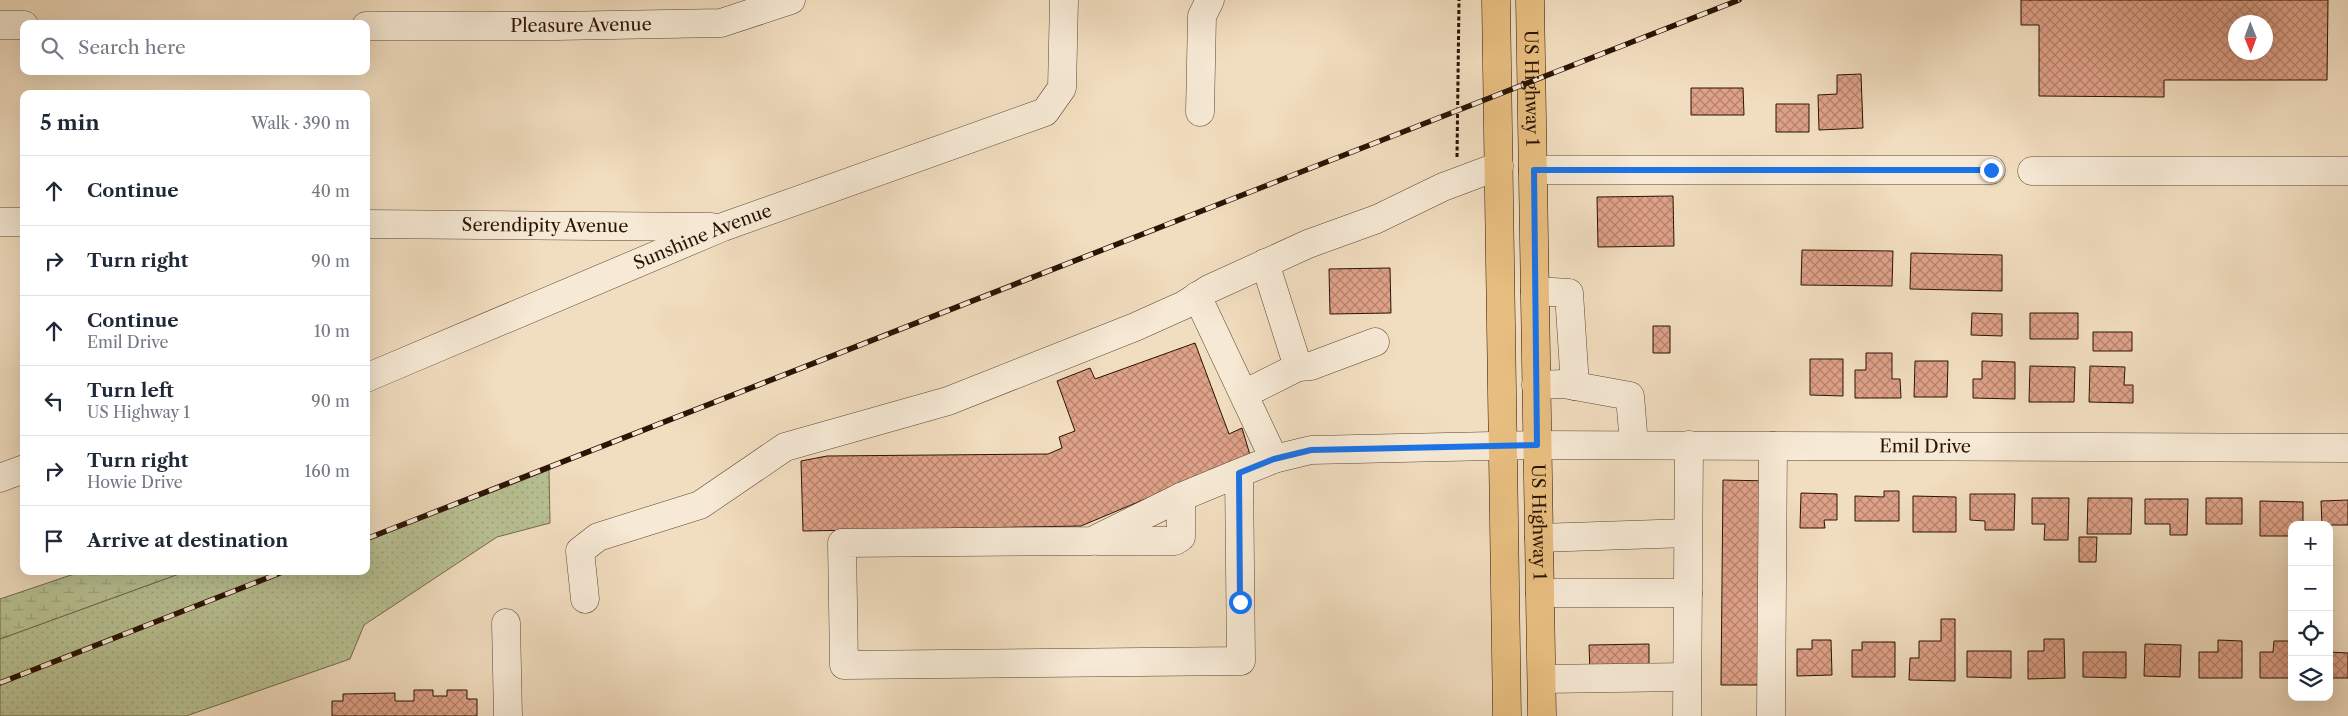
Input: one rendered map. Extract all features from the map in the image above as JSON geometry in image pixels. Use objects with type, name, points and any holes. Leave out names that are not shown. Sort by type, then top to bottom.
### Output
[{"type":"main road","name":"US Highway 1","points":[[1496,0],[1507,716]]},
{"type":"main road","name":"US Highway 1","points":[[1530,0],[1542,716]]},
{"type":"street","name":"Pleasure Avenue","points":[[370,26],[556,26],[721,22],[791,0]]},
{"type":"street","name":"Sunshine Avenue","points":[[370,376],[723,227],[1045,112],[1062,88],[1064,0]]},
{"type":"street","points":[[1200,112],[1202,16],[1210,0]]},
{"type":"street","points":[[0,25],[20,25]]},
{"type":"street","points":[[585,599],[580,551],[598,536],[700,505],[785,447],[948,401],[1135,327],[1184,305],[1209,289],[1265,263],[1308,244],[1377,219],[1457,182],[1499,166]]},
{"type":"street","points":[[1534,170],[1991,170]]},
{"type":"street","points":[[2032,171],[2348,171]]},
{"type":"street","points":[[0,222],[20,222]]},
{"type":"street","name":"Serendipity Avenue","points":[[370,224],[723,227]]},
{"type":"street","points":[[1265,263],[1298,367]]},
{"type":"street","points":[[1535,291],[1569,293],[1575,386]]},
{"type":"street","points":[[1197,296],[1274,459]]},
{"type":"street","points":[[1244,394],[1298,367],[1311,366],[1375,342]]},
{"type":"street","points":[[1536,385],[1575,386],[1630,396],[1634,445]]},
{"type":"street","name":"Emil Drive","points":[[1092,541],[1180,497],[1274,459],[1311,450],[1503,445],[2348,448]]},
{"type":"street","points":[[1687,716],[1688,445]]},
{"type":"street","points":[[1771,716],[1772,446]]},
{"type":"street","points":[[0,478],[20,470]]},
{"type":"street","points":[[1180,497],[1181,537],[1175,541],[842,543],[844,665],[1241,661],[1239,473]]},
{"type":"street","points":[[1539,538],[1688,533]]},
{"type":"street","points":[[1540,593],[1688,593]]},
{"type":"street","points":[[506,623],[508,716]]},
{"type":"street","points":[[1542,679],[1687,677]]},
{"type":"path","points":[[1457,182],[1459,0]]},
{"type":"green space","points":[[549,470],[550,523],[497,537],[364,625],[350,659],[186,716],[0,716],[0,639],[176,575],[370,575],[370,539]]},
{"type":"green space","points":[[71,575],[176,575],[0,639],[0,599]]},
{"type":"building","points":[[2021,0],[2328,0],[2327,80],[2164,80],[2164,97],[2039,96],[2039,25],[2021,25]]},
{"type":"building","points":[[1861,74],[1863,128],[1819,130],[1818,95],[1837,94],[1837,75]]},
{"type":"building","points":[[1691,88],[1743,88],[1744,115],[1691,115]]},
{"type":"building","points":[[1776,104],[1809,104],[1809,132],[1776,132]]},
{"type":"building","points":[[1673,196],[1674,246],[1598,247],[1597,197]]},
{"type":"building","points":[[1802,250],[1893,251],[1892,286],[1801,285]]},
{"type":"building","points":[[1911,253],[2002,255],[2002,291],[1910,289]]},
{"type":"building","points":[[1390,268],[1391,313],[1330,314],[1329,269]]},
{"type":"building","points":[[1972,313],[2002,314],[2002,336],[1971,335]]},
{"type":"building","points":[[2030,313],[2078,313],[2078,339],[2030,339]]},
{"type":"building","points":[[1653,326],[1670,326],[1670,353],[1653,353]]},
{"type":"building","points":[[2093,332],[2132,332],[2132,351],[2093,351]]},
{"type":"building","points":[[1195,343],[1229,434],[1242,428],[1250,455],[1081,526],[803,531],[801,461],[827,456],[1048,454],[1062,448],[1059,437],[1075,431],[1057,381],[1090,368],[1095,379]]},
{"type":"building","points":[[1866,353],[1892,353],[1892,379],[1900,379],[1901,398],[1855,398],[1855,370],[1866,370]]},
{"type":"building","points":[[1810,359],[1843,359],[1843,396],[1810,395]]},
{"type":"building","points":[[1915,361],[1948,361],[1947,397],[1914,397]]},
{"type":"building","points":[[1982,361],[2015,362],[2015,399],[1973,398],[1973,379],[1982,379]]},
{"type":"building","points":[[2030,366],[2075,367],[2074,402],[2029,402]]},
{"type":"building","points":[[2090,366],[2125,367],[2124,385],[2133,385],[2133,403],[2089,402]]},
{"type":"building","points":[[1723,480],[1770,481],[1768,685],[1721,685]]},
{"type":"building","points":[[1884,491],[1899,491],[1899,521],[1855,521],[1855,496],[1884,497]]},
{"type":"building","points":[[1801,493],[1837,494],[1837,520],[1824,520],[1825,528],[1800,528]]},
{"type":"building","points":[[1970,494],[2015,494],[2014,530],[1985,530],[1985,521],[1970,520]]},
{"type":"building","points":[[1913,496],[1956,497],[1956,532],[1913,532]]},
{"type":"building","points":[[2032,498],[2069,498],[2068,540],[2044,540],[2045,524],[2032,524]]},
{"type":"building","points":[[2088,498],[2132,498],[2131,534],[2087,534]]},
{"type":"building","points":[[2206,498],[2242,498],[2242,524],[2206,524]]},
{"type":"building","points":[[2145,499],[2188,499],[2187,535],[2170,535],[2170,524],[2145,524]]},
{"type":"building","points":[[2348,500],[2348,525],[2333,525],[2333,521],[2322,521],[2321,501]]},
{"type":"building","points":[[2260,501],[2303,502],[2303,521],[2288,521],[2288,536],[2260,536]]},
{"type":"building","points":[[2079,537],[2097,537],[2096,562],[2079,562]]},
{"type":"building","points":[[1941,619],[1955,619],[1955,681],[1909,680],[1910,658],[1919,658],[1919,641],[1941,641]]},
{"type":"building","points":[[2044,639],[2064,639],[2065,678],[2028,679],[2028,651],[2044,651]]},
{"type":"building","points":[[1812,640],[1831,640],[1832,675],[1797,676],[1797,649],[1812,649]]},
{"type":"building","points":[[2218,640],[2242,641],[2242,678],[2199,678],[2199,652],[2218,652]]},
{"type":"building","points":[[2274,641],[2288,641],[2288,678],[2260,678],[2260,652],[2273,652]]},
{"type":"building","points":[[1862,642],[1895,642],[1895,677],[1852,677],[1852,650],[1862,650]]},
{"type":"building","points":[[1649,644],[1649,671],[1590,672],[1589,645]]},
{"type":"building","points":[[2145,644],[2181,645],[2180,677],[2144,676]]},
{"type":"building","points":[[1967,651],[2011,651],[2011,678],[1967,677]]},
{"type":"building","points":[[2083,652],[2126,652],[2126,678],[2083,677]]},
{"type":"building","points":[[2333,652],[2348,653],[2348,678],[2333,678]]},
{"type":"building","points":[[414,690],[433,690],[433,696],[447,696],[447,690],[467,690],[467,699],[477,699],[477,716],[332,716],[332,701],[343,701],[343,694],[395,693],[395,701],[414,701]]},
{"type":"railway","points":[[370,537],[1739,0]]},
{"type":"railway","points":[[0,683],[275,575]]},
{"type":"route","points":[[1240,602],[1239,473],[1274,459],[1311,450],[1537,445],[1534,170],[1991,170]]}]
